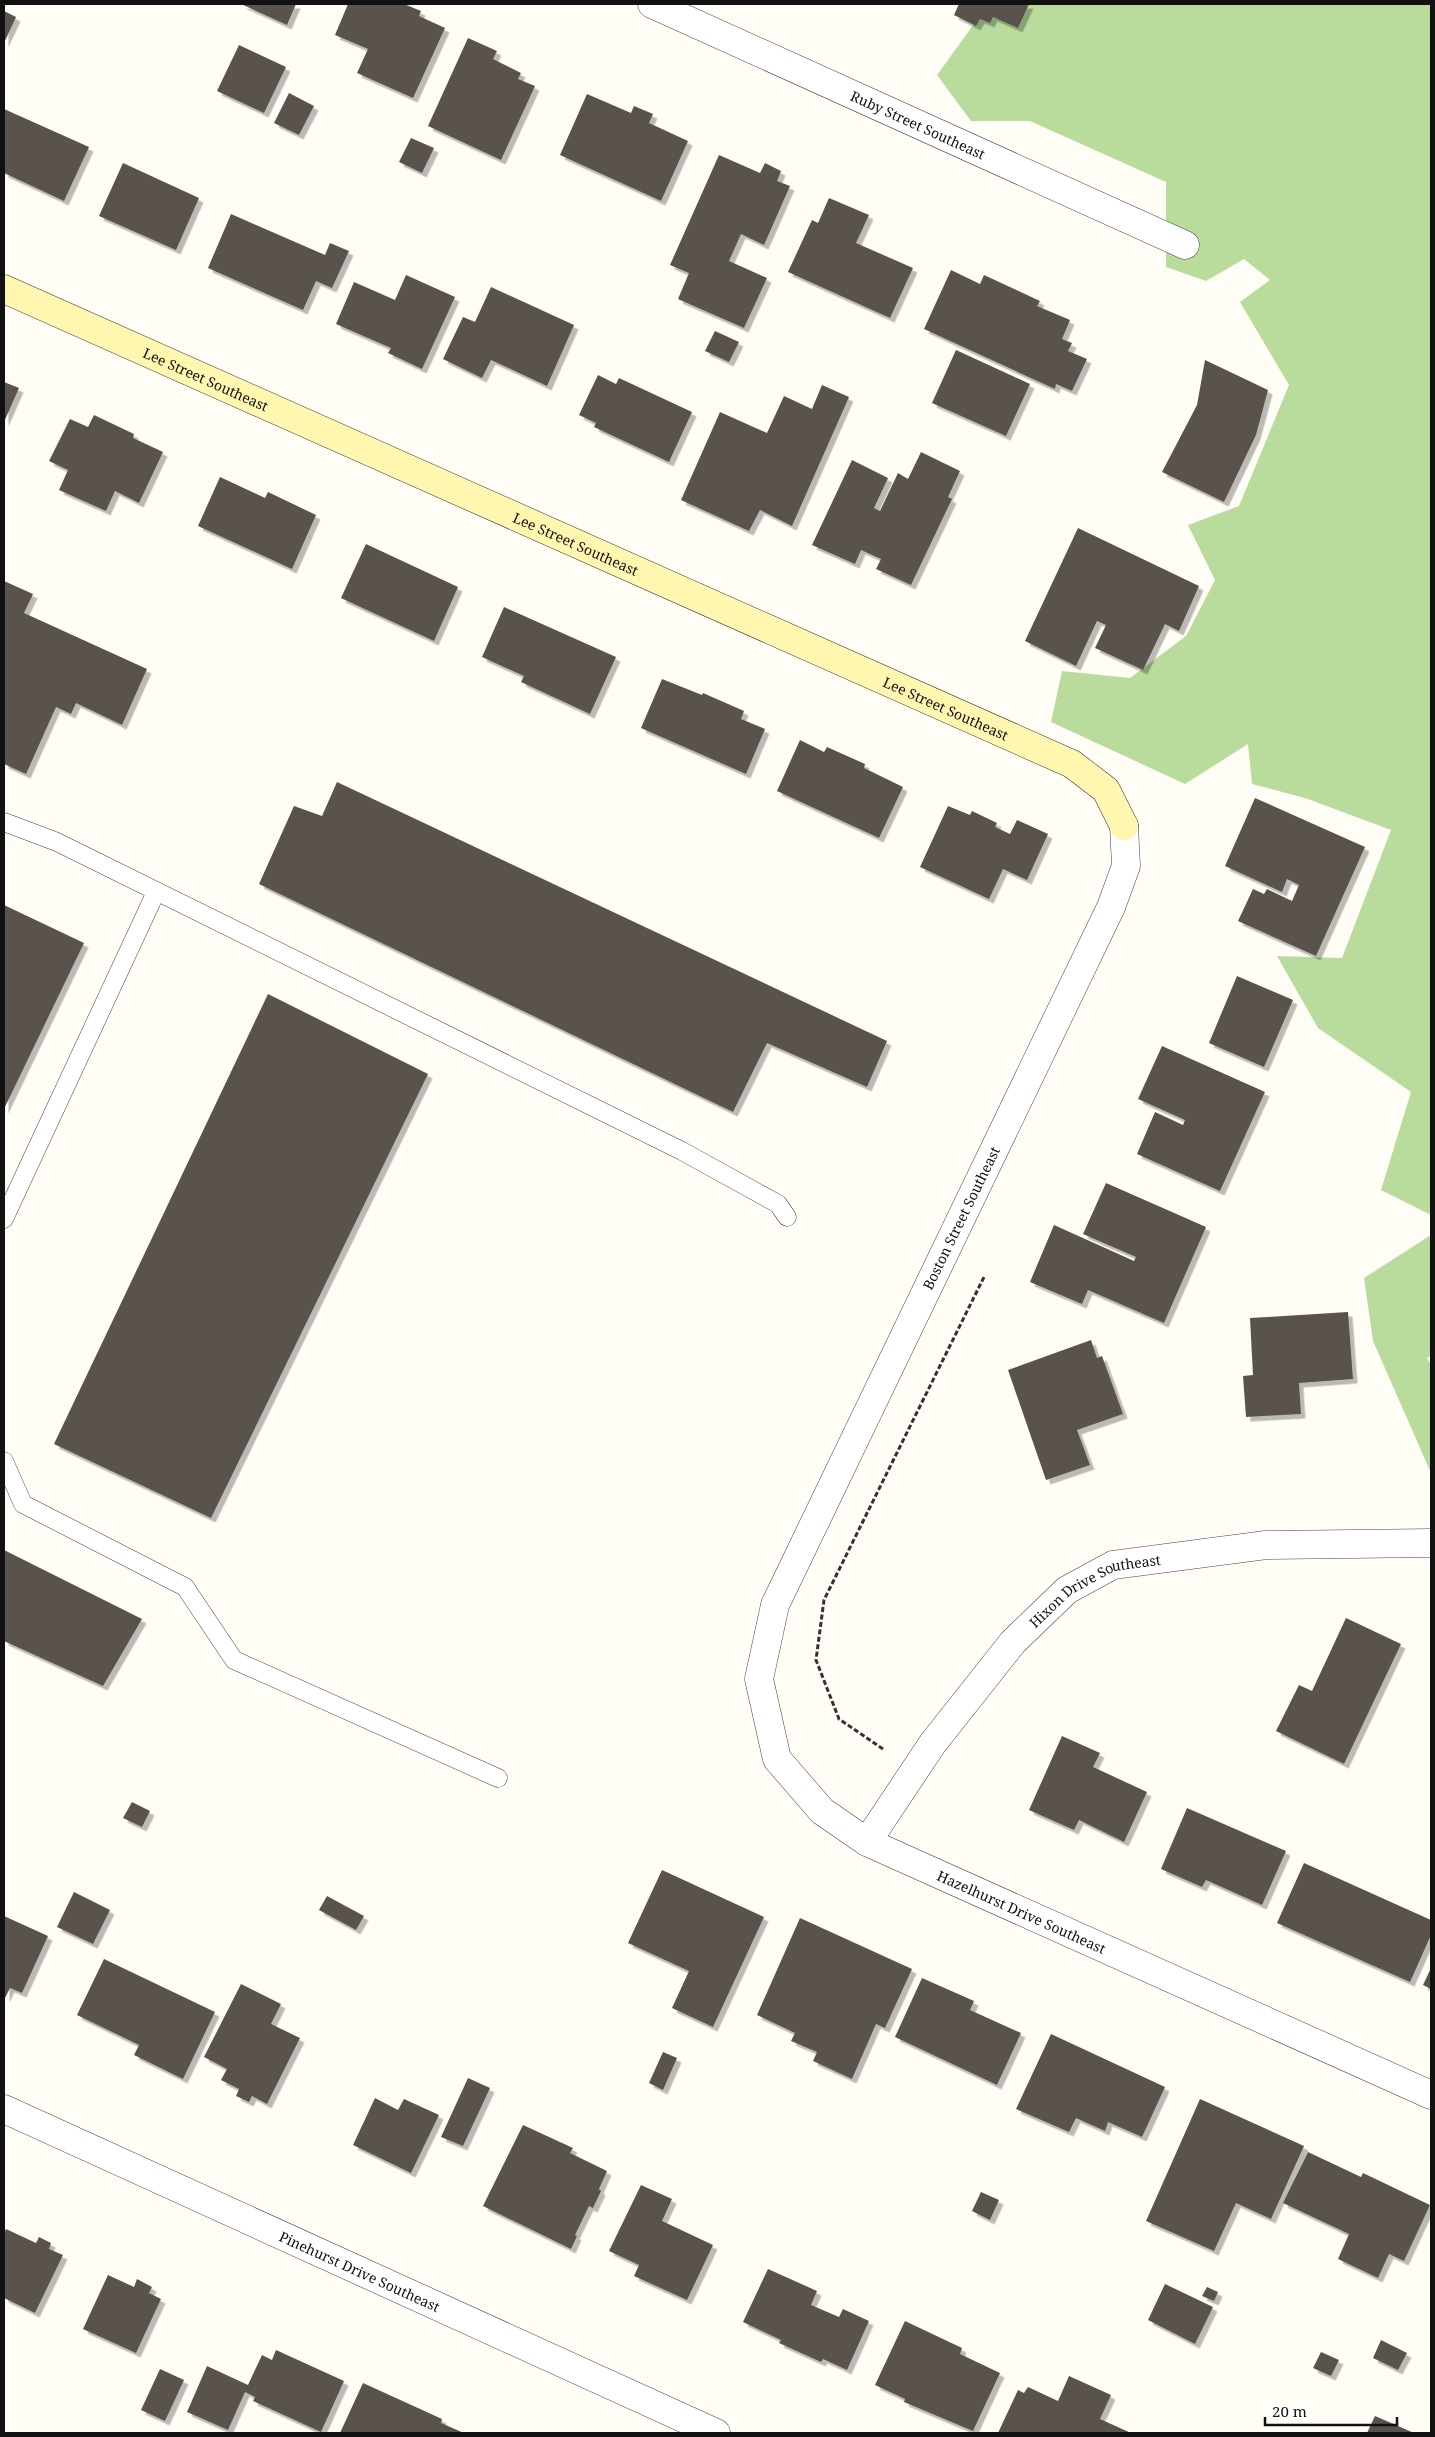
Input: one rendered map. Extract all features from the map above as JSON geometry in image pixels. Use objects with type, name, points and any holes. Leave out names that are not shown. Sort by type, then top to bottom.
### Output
[{"type":"street","name":"Ruby Street Southeast","points":[[652,4],[1185,245]]},
{"type":"street","name":"Lee Street Southeast","points":[[4,289],[1072,764],[1106,790],[1124,826]]},
{"type":"street","name":"Boston Street Southeast","points":[[775,1606],[1111,906],[1126,866],[1124,826]]},
{"type":"street","name":"Hixon Drive Southeast","points":[[867,1842],[933,1743],[1013,1642],[1067,1590],[1113,1565],[1266,1545],[1431,1542]]},
{"type":"street","name":"Hazelhurst Drive Southeast","points":[[775,1606],[759,1679],[778,1759],[822,1811],[867,1842],[1431,2095]]},
{"type":"street","name":"Pinehurst Drive Southeast","points":[[4,2109],[716,2433]]},
{"type":"lane","points":[[4,822],[57,842],[682,1151],[778,1204],[787,1217]]},
{"type":"lane","points":[[4,1219],[156,892]]},
{"type":"lane","points":[[4,1461],[23,1504],[185,1587],[234,1660],[498,1778]]},
{"type":"path","points":[[914,1771],[839,1719],[816,1660],[824,1600],[985,1275]]},
{"type":"green space","points":[[992,4],[1431,4],[1431,1215],[1381,1190],[1411,1092],[1318,1028],[1277,956],[1342,958],[1391,830],[1305,798],[1252,784],[1248,744],[1185,784],[1051,722],[1062,671],[1130,678],[1186,636],[1215,580],[1188,525],[1239,506],[1289,385],[1240,302],[1270,280],[1244,259],[1206,281],[1166,267],[1166,182],[1030,121],[971,121],[937,75],[979,17]]},
{"type":"green space","points":[[1431,1235],[1431,1356],[1427,1358],[1431,1365],[1431,1473],[1373,1341],[1364,1278]]},
{"type":"building","points":[[241,4],[296,4],[287,25]]},
{"type":"building","points":[[348,4],[404,4],[421,11],[419,16],[445,28],[413,98],[357,73],[368,49],[335,35]]},
{"type":"building","points":[[959,4],[1029,4],[1018,28],[993,17],[990,23],[980,19],[976,26],[954,15]]},
{"type":"building","points":[[4,11],[16,17],[4,43]]},
{"type":"building","points":[[468,38],[497,51],[493,59],[521,73],[518,79],[535,86],[501,160],[428,126]]},
{"type":"building","points":[[239,45],[286,67],[264,113],[217,91]]},
{"type":"building","points":[[289,93],[314,106],[299,135],[274,123]]},
{"type":"building","points":[[587,94],[631,113],[634,106],[653,114],[649,123],[688,141],[661,201],[560,155]]},
{"type":"building","points":[[4,109],[89,147],[64,201],[4,173]]},
{"type":"building","points":[[411,138],[434,148],[422,173],[399,162]]},
{"type":"building","points":[[719,155],[760,173],[765,163],[781,171],[777,181],[790,186],[764,245],[741,234],[729,261],[767,278],[744,328],[678,299],[689,273],[670,265]]},
{"type":"building","points":[[123,163],[199,198],[176,250],[99,216]]},
{"type":"building","points":[[829,198],[869,215],[856,243],[913,268],[890,318],[788,272],[812,220],[818,223]]},
{"type":"building","points":[[231,214],[325,255],[330,243],[349,251],[332,288],[316,281],[303,310],[208,268]]},
{"type":"building","points":[[951,270],[980,284],[984,275],[1040,301],[1037,306],[1070,320],[1062,339],[1072,343],[1068,351],[1087,359],[1072,391],[1056,384],[1055,389],[924,329]]},
{"type":"building","points":[[406,275],[455,297],[422,369],[388,353],[391,348],[336,324],[354,282],[395,300]]},
{"type":"building","points":[[491,287],[574,325],[547,386],[491,360],[482,378],[443,359],[463,317],[475,322]]},
{"type":"building","points":[[715,331],[739,342],[729,362],[705,351]]},
{"type":"building","points":[[956,350],[1030,384],[1006,436],[932,403]]},
{"type":"building","points":[[1205,360],[1268,390],[1256,435],[1224,502],[1162,472],[1197,405]]},
{"type":"building","points":[[598,375],[616,384],[619,378],[692,412],[669,462],[594,427],[596,423],[579,415]]},
{"type":"building","points":[[4,382],[19,388],[4,422]]},
{"type":"building","points":[[822,385],[849,397],[792,526],[760,510],[749,531],[681,500],[720,412],[767,433],[784,396],[812,409]]},
{"type":"building","points":[[94,415],[134,434],[133,438],[163,452],[139,503],[115,491],[106,511],[59,490],[68,470],[49,461],[70,419],[88,427]]},
{"type":"building","points":[[921,452],[960,471],[948,497],[952,499],[911,585],[876,569],[881,559],[861,550],[855,564],[812,545],[852,460],[888,478],[874,508],[880,511],[898,473],[908,479]]},
{"type":"building","points":[[220,477],[265,498],[268,492],[316,515],[292,569],[198,526]]},
{"type":"building","points":[[1078,528],[1199,586],[1179,631],[1165,624],[1143,670],[1095,648],[1106,625],[1097,621],[1076,666],[1025,641]]},
{"type":"building","points":[[366,544],[458,587],[434,641],[341,598]]},
{"type":"building","points":[[4,581],[33,594],[24,613],[147,669],[122,725],[76,703],[71,714],[56,707],[26,774],[4,764]]},
{"type":"building","points":[[504,607],[616,657],[590,714],[521,682],[524,676],[482,657]]},
{"type":"building","points":[[662,679],[702,695],[703,693],[744,711],[741,719],[765,729],[746,774],[641,728]]},
{"type":"building","points":[[800,740],[824,752],[827,747],[865,764],[864,768],[903,787],[879,838],[777,791]]},
{"type":"building","points":[[337,782],[887,1041],[867,1087],[767,1043],[733,1112],[259,884],[294,806],[322,816]]},
{"type":"building","points":[[1255,798],[1365,847],[1316,956],[1238,921],[1253,889],[1264,894],[1267,889],[1292,901],[1299,885],[1287,879],[1282,892],[1225,866]]},
{"type":"building","points":[[948,806],[970,815],[972,811],[997,823],[995,827],[1010,834],[1017,820],[1048,834],[1027,880],[1003,869],[989,899],[920,867]]},
{"type":"building","points":[[4,905],[84,943],[4,1109]]},
{"type":"building","points":[[1237,976],[1293,1000],[1264,1067],[1209,1043]]},
{"type":"building","points":[[268,994],[428,1074],[211,1518],[54,1444]]},
{"type":"building","points":[[1162,1046],[1265,1092],[1220,1191],[1137,1154],[1155,1112],[1183,1125],[1185,1120],[1138,1099]]},
{"type":"building","points":[[1106,1183],[1206,1227],[1164,1323],[1088,1290],[1082,1304],[1030,1282],[1054,1225],[1134,1261],[1136,1257],[1083,1234]]},
{"type":"building","points":[[1348,1312],[1353,1379],[1299,1383],[1301,1414],[1246,1417],[1243,1376],[1253,1375],[1250,1318]]},
{"type":"building","points":[[1091,1340],[1097,1358],[1102,1356],[1123,1414],[1077,1430],[1090,1465],[1046,1480],[1008,1370]]},
{"type":"building","points":[[4,1550],[142,1619],[103,1686],[4,1641]]},
{"type":"building","points":[[1346,1618],[1401,1644],[1344,1764],[1276,1731],[1299,1685],[1312,1691]]},
{"type":"building","points":[[1062,1736],[1100,1753],[1093,1767],[1147,1792],[1124,1842],[1079,1820],[1074,1830],[1029,1810]]},
{"type":"building","points":[[132,1802],[150,1811],[142,1827],[123,1818]]},
{"type":"building","points":[[1187,1808],[1286,1851],[1262,1905],[1206,1880],[1202,1887],[1161,1869]]},
{"type":"building","points":[[1304,1863],[1431,1920],[1431,1935],[1410,1982],[1277,1923]]},
{"type":"building","points":[[662,1870],[764,1917],[713,2027],[672,2008],[689,1971],[628,1943]]},
{"type":"building","points":[[74,1892],[110,1910],[93,1944],[57,1927]]},
{"type":"building","points":[[327,1896],[364,1916],[356,1930],[319,1910]]},
{"type":"building","points":[[4,1916],[48,1936],[22,1993],[10,1988],[5,1998]]},
{"type":"building","points":[[800,1918],[912,1969],[885,2028],[876,2024],[852,2079],[813,2061],[817,2052],[791,2041],[795,2033],[757,2015]]},
{"type":"building","points":[[104,1959],[215,2012],[183,2079],[134,2055],[139,2045],[77,2015]]},
{"type":"building","points":[[1431,1968],[1431,1989],[1423,1985]]},
{"type":"building","points":[[922,1978],[974,2001],[970,2010],[1021,2033],[997,2085],[895,2037]]},
{"type":"building","points":[[241,1984],[281,2004],[271,2024],[300,2038],[267,2104],[252,2096],[249,2102],[236,2096],[239,2089],[221,2080],[227,2069],[204,2057]]},
{"type":"building","points":[[1051,2034],[1165,2087],[1142,2137],[1108,2122],[1105,2131],[1076,2118],[1069,2132],[1016,2109]]},
{"type":"building","points":[[663,2052],[677,2058],[663,2090],[649,2083]]},
{"type":"building","points":[[468,2078],[490,2088],[463,2146],[441,2137]]},
{"type":"building","points":[[375,2098],[398,2110],[404,2099],[439,2115],[411,2173],[353,2145]]},
{"type":"building","points":[[1200,2099],[1304,2146],[1271,2219],[1236,2203],[1214,2251],[1146,2221]]},
{"type":"building","points":[[523,2125],[573,2148],[570,2153],[607,2171],[599,2189],[601,2191],[593,2208],[589,2206],[575,2235],[577,2236],[571,2249],[483,2206]]},
{"type":"building","points":[[1308,2152],[1361,2177],[1363,2173],[1430,2205],[1404,2261],[1389,2254],[1378,2278],[1338,2259],[1349,2234],[1283,2203]]},
{"type":"building","points":[[641,2185],[672,2199],[662,2221],[713,2245],[687,2300],[634,2276],[639,2265],[609,2251]]},
{"type":"building","points":[[981,2192],[999,2200],[990,2220],[972,2211]]},
{"type":"building","points":[[6,2229],[36,2243],[39,2237],[51,2243],[49,2249],[63,2255],[35,2313],[4,2298],[4,2234]]},
{"type":"building","points":[[768,2269],[817,2291],[811,2305],[839,2317],[843,2309],[869,2321],[847,2370],[823,2359],[821,2362],[779,2343],[781,2340],[743,2322]]},
{"type":"building","points":[[108,2275],[134,2287],[137,2279],[152,2287],[149,2293],[161,2299],[136,2353],[83,2329]]},
{"type":"building","points":[[1165,2284],[1213,2307],[1195,2344],[1148,2320]]},
{"type":"building","points":[[1207,2287],[1218,2292],[1214,2301],[1202,2296]]},
{"type":"building","points":[[905,2321],[962,2348],[960,2354],[1000,2373],[973,2431],[904,2402],[905,2399],[875,2385]]},
{"type":"building","points":[[1381,2340],[1407,2353],[1398,2370],[1373,2358]]},
{"type":"building","points":[[276,2350],[344,2381],[321,2432],[253,2401],[255,2397],[245,2392],[228,2430],[187,2412],[207,2366],[248,2385],[262,2355],[272,2360]]},
{"type":"building","points":[[1321,2352],[1339,2360],[1331,2376],[1313,2368]]},
{"type":"building","points":[[160,2369],[184,2380],[165,2421],[141,2410]]},
{"type":"building","points":[[1069,2376],[1111,2395],[1100,2419],[1131,2433],[998,2433],[1018,2390],[1024,2393],[1028,2387],[1058,2401]]},
{"type":"building","points":[[363,2383],[442,2419],[441,2423],[464,2433],[340,2433]]},
{"type":"building","points":[[1375,2416],[1414,2433],[1367,2433]]}]
